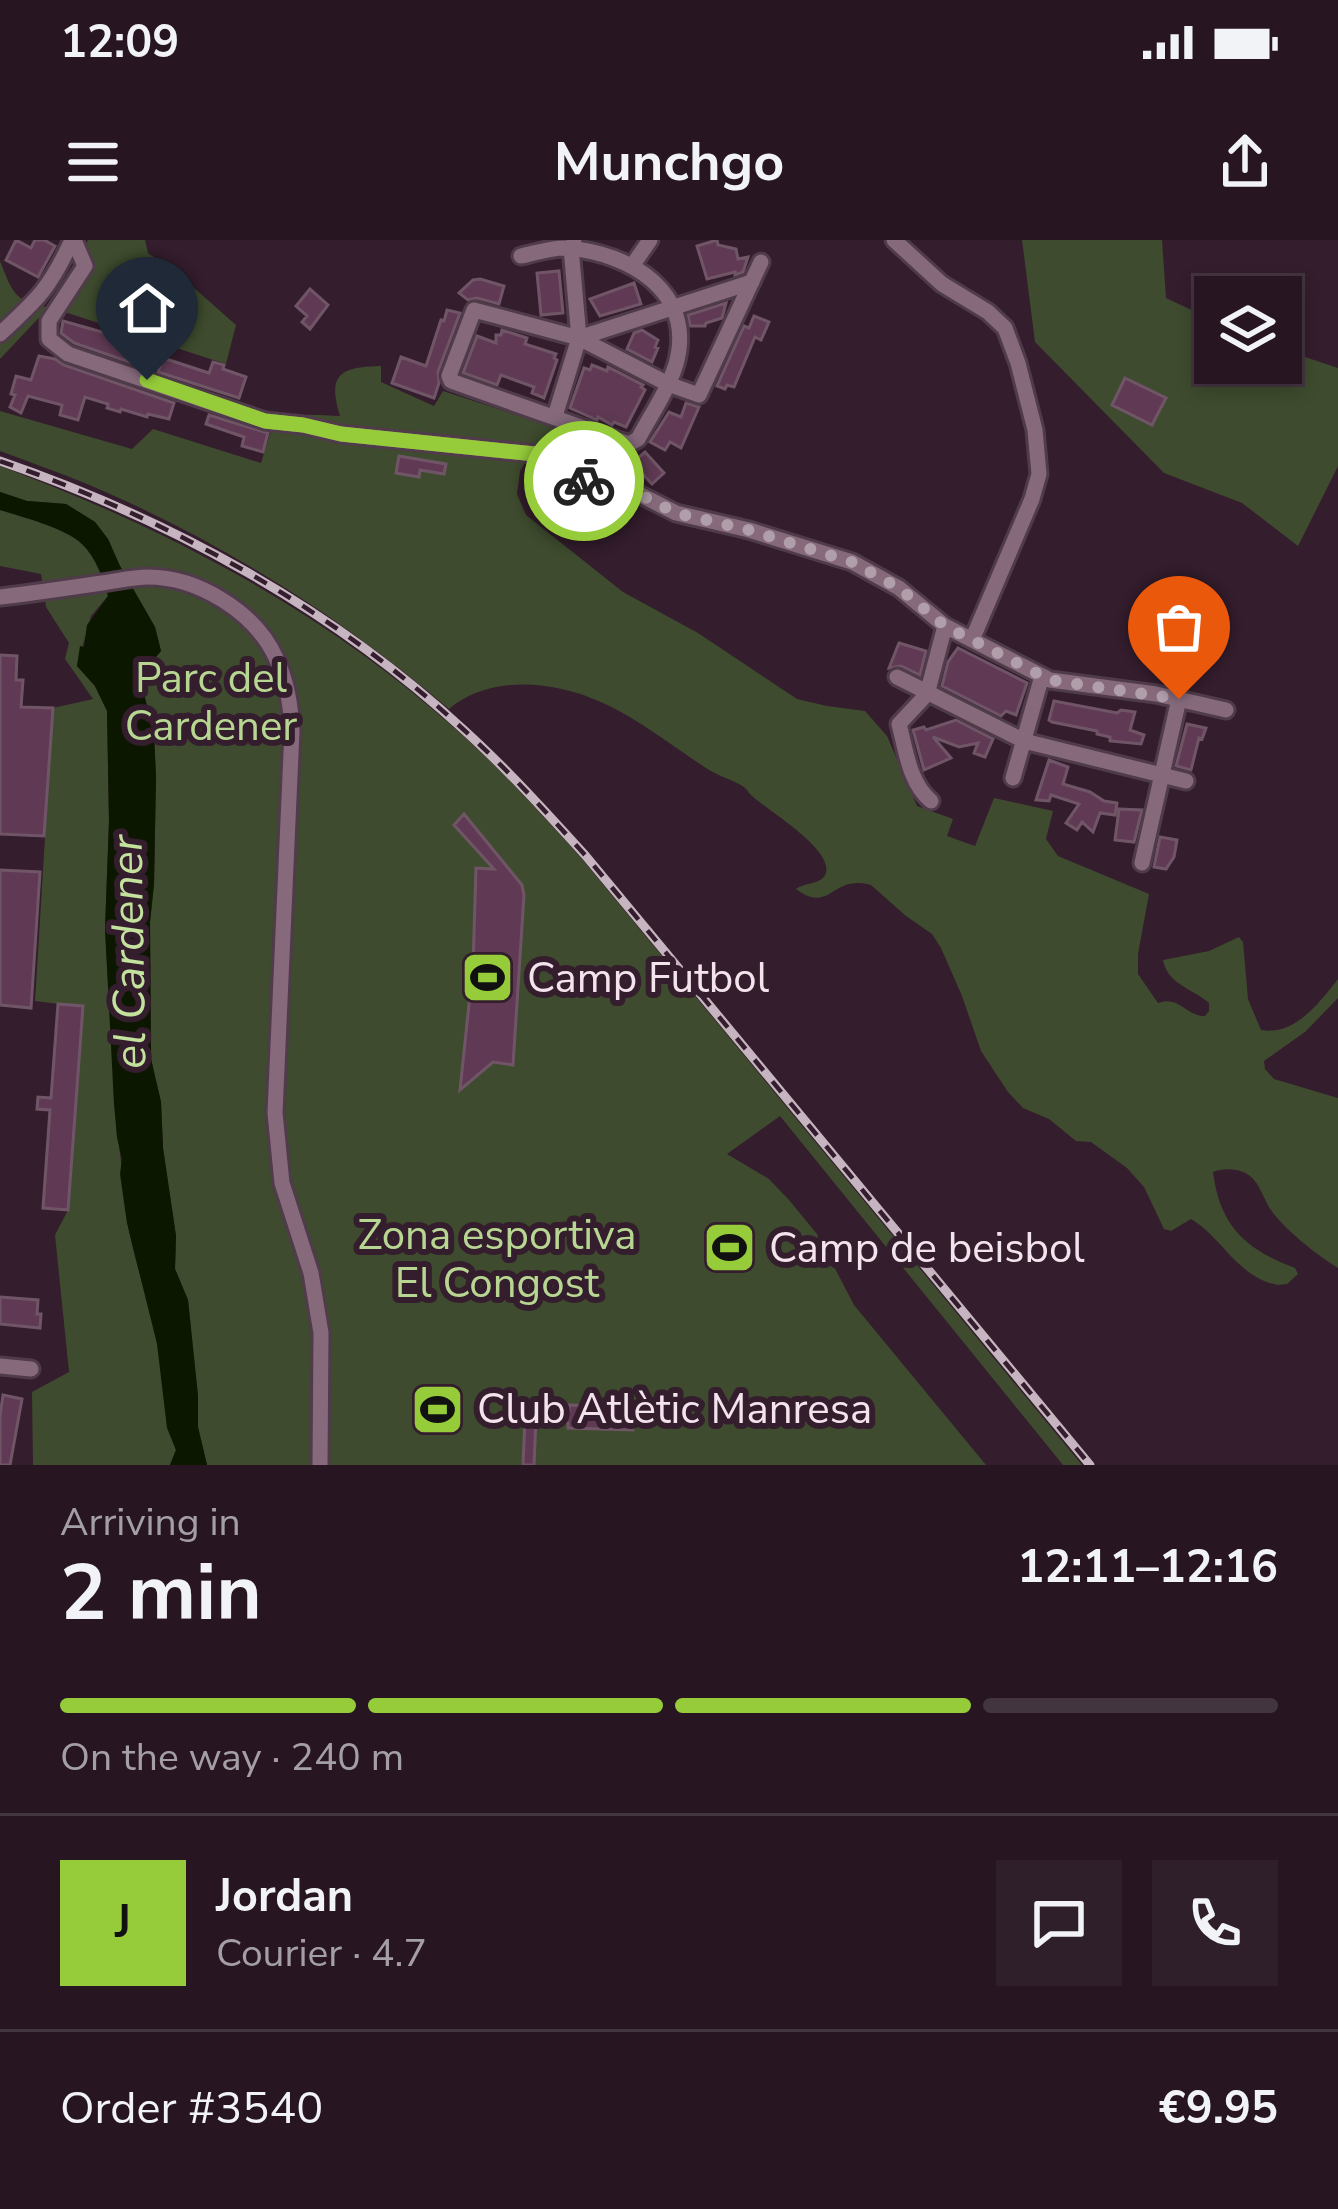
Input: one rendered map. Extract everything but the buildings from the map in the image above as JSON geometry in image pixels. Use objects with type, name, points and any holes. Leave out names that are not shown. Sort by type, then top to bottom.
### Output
[{"type":"street","points":[[0,334],[35,303],[55,277],[73,240]]},
{"type":"street","points":[[73,240],[85,266],[49,320],[49,338],[68,354],[265,421],[341,434],[535,454],[586,482],[631,490],[676,513],[852,562],[899,588],[945,626],[1050,680],[1226,710]]},
{"type":"street","points":[[632,266],[650,240]]},
{"type":"street","points":[[894,240],[943,284],[1005,328],[1035,430],[1039,474],[1032,499],[972,640]]},
{"type":"street","points":[[555,416],[579,338],[573,244]]},
{"type":"street","points":[[521,256],[573,244],[632,266],[665,291],[680,332],[676,362],[668,384],[638,439],[629,444],[451,381],[474,310],[579,338],[668,384],[699,395],[761,262]]},
{"type":"street","points":[[579,338],[752,282]]},
{"type":"street","points":[[0,597],[147,577],[176,580],[204,590],[247,620],[274,653],[289,695],[292,731],[275,1113],[282,1183],[310,1273],[321,1333],[320,1465]]},
{"type":"street","points":[[931,801],[915,781],[899,724],[927,694],[945,626]]},
{"type":"street","points":[[1013,778],[1042,676]]},
{"type":"street","points":[[897,677],[1024,741],[1186,781]]},
{"type":"street","points":[[1142,863],[1179,699]]},
{"type":"street","points":[[0,1366],[31,1369]]},
{"type":"green space","points":[[88,240],[145,240],[148,253],[236,325],[226,364],[49,307],[0,359],[0,261],[16,293],[48,307]]},
{"type":"green space","points":[[1022,240],[1162,240],[1166,298],[1194,311],[1194,384],[1302,384],[1302,356],[1338,368],[1338,466],[1298,546],[1242,503],[1164,473],[1035,342]]},
{"type":"green space","points":[[381,366],[381,382],[434,406],[443,391],[572,433],[562,462],[527,459],[520,471],[517,494],[526,515],[623,592],[698,633],[797,699],[865,711],[887,736],[917,806],[953,819],[947,836],[975,846],[994,798],[1053,811],[1046,839],[1058,856],[1149,894],[1138,974],[1158,1003],[1172,1002],[1205,1016],[1209,1003],[1175,981],[1163,960],[1209,951],[1239,937],[1248,999],[1261,1030],[1295,1023],[1338,979],[1338,998],[1305,1032],[1264,1061],[1274,1079],[1338,1098],[1338,1268],[1284,1225],[1253,1179],[1236,1170],[1213,1172],[1222,1207],[1249,1244],[1295,1268],[1298,1274],[1287,1284],[1252,1274],[1191,1219],[1171,1231],[1164,1229],[1144,1187],[1127,1168],[1091,1142],[1076,1141],[1049,1119],[1023,1108],[1008,1092],[981,1051],[962,996],[932,934],[871,885],[847,885],[817,898],[796,889],[821,880],[825,863],[809,842],[744,787],[601,702],[562,689],[503,686],[474,694],[449,709],[322,612],[231,555],[136,506],[0,451],[0,411],[132,449],[153,429],[261,463],[273,424],[297,415],[340,416],[335,391],[340,376],[355,368]]},
{"type":"green space","name":"Zona esportiva El Congost","points":[[0,466],[124,517],[243,578],[355,649],[476,748],[582,859],[1082,1465],[1063,1465],[780,1116],[727,1154],[769,1179],[789,1200],[817,1234],[854,1305],[986,1465],[207,1465],[198,1427],[188,1300],[175,1269],[176,1236],[161,1102],[151,1059],[156,777],[154,734],[145,679],[140,676],[161,651],[155,627],[95,522],[66,504],[27,501],[0,492]]},
{"type":"green space","points":[[0,510],[75,538],[95,562],[108,596],[91,616],[77,666],[95,686],[107,711],[105,929],[117,1136],[127,1220],[155,1332],[176,1450],[170,1465],[33,1465],[32,1392],[69,1372],[55,1235],[68,1210],[83,1007],[35,1001],[53,708],[93,699],[65,659],[69,643],[46,607],[41,574],[0,566]]},
{"type":"water","name":"el Cardener","points":[[0,492],[27,501],[66,504],[95,522],[155,627],[161,651],[140,676],[145,679],[154,734],[156,777],[151,1059],[161,1102],[176,1236],[175,1269],[188,1300],[198,1427],[207,1465],[170,1465],[176,1450],[167,1428],[157,1344],[120,1174],[105,929],[107,711],[95,686],[77,666],[87,625],[108,596],[95,561],[82,544],[55,528],[0,510]]},
{"type":"railway","points":[[0,461],[125,510],[246,572],[360,645],[464,730],[585,855],[1090,1465]]},
{"type":"way so far","points":[[584,481],[631,490],[676,513],[852,562],[899,588],[945,626],[1050,680],[1179,699]]},
{"type":"place","name":"Camp Futbol","points":[[488,978]]},
{"type":"place","name":"Camp de beisbol","points":[[730,1248]]},
{"type":"place","name":"Club Atlètic Manresa","points":[[438,1409]]},
{"type":"route","points":[[147,380],[265,421],[341,434],[535,454],[584,481]]},
{"type":"park label","name":"Parc del Cardener","points":[[211,702]]}]
